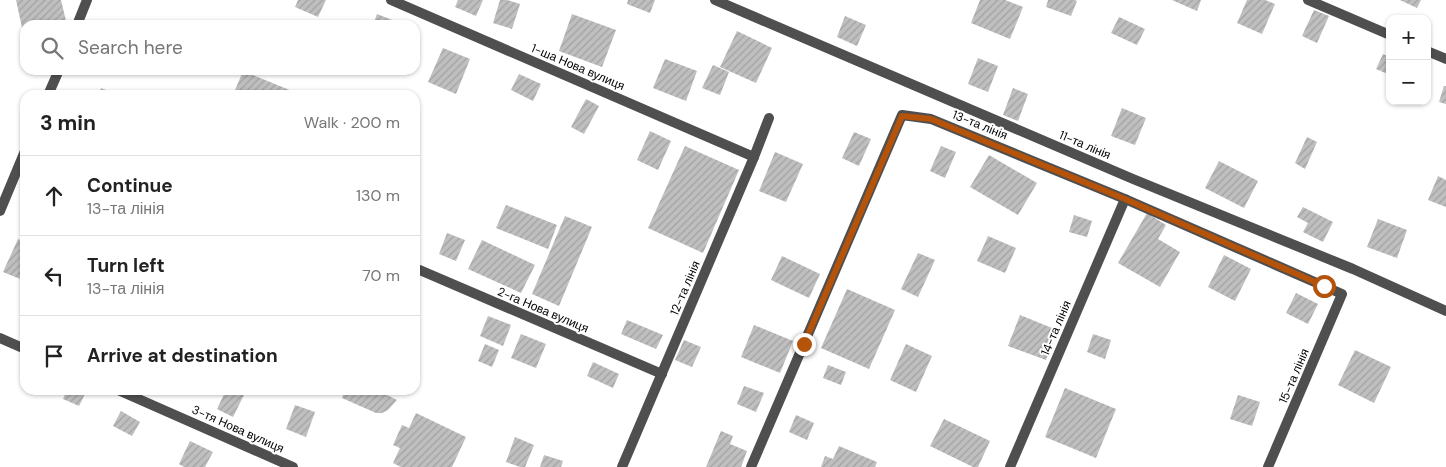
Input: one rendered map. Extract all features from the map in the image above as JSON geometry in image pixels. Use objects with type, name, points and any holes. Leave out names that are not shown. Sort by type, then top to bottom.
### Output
[{"type":"street","points":[[79,20],[87,0]]},
{"type":"street","name":"1-ша Нова вулиця","points":[[391,0],[754,157]]},
{"type":"street","name":"11-та лінія","points":[[715,0],[1124,176],[1353,270],[1446,311]]},
{"type":"street","points":[[1308,0],[1386,33]]},
{"type":"street","points":[[1431,53],[1446,59]]},
{"type":"street","points":[[50,90],[56,75]]},
{"type":"street","name":"13-та лінія","points":[[751,467],[902,116],[931,119],[1125,199],[1342,294]]},
{"type":"street","name":"12-та лінія","points":[[622,467],[769,118]]},
{"type":"street","points":[[0,211],[20,164]]},
{"type":"street","name":"14-та лінія","points":[[1010,467],[1125,199]]},
{"type":"street","name":"2-га Нова вулиця","points":[[420,270],[662,374]]},
{"type":"street","name":"15-та лінія","points":[[1268,467],[1342,294]]},
{"type":"street","points":[[0,338],[20,347]]},
{"type":"street","name":"3-тя Нова вулиця","points":[[129,395],[293,467]]},
{"type":"building","points":[[16,0],[61,0],[66,20],[20,20]]},
{"type":"building","points":[[298,0],[326,0],[318,17],[295,7]]},
{"type":"building","points":[[458,0],[483,0],[476,16],[455,7]]},
{"type":"building","points":[[500,0],[520,4],[512,29],[493,23]]},
{"type":"building","points":[[628,0],[655,0],[650,13],[627,4]]},
{"type":"building","points":[[980,0],[1005,0],[1023,7],[1010,39],[971,23]]},
{"type":"building","points":[[1048,0],[1077,1],[1071,16],[1046,7]]},
{"type":"building","points":[[1172,0],[1201,0],[1197,11]]},
{"type":"building","points":[[1247,0],[1265,0],[1275,4],[1262,34],[1237,23]]},
{"type":"building","points":[[1400,0],[1421,0],[1417,8]]},
{"type":"building","points":[[1314,10],[1329,16],[1317,43],[1302,36]]},
{"type":"building","points":[[377,14],[392,20],[375,20]]},
{"type":"building","points":[[572,14],[616,30],[602,67],[559,51]]},
{"type":"building","points":[[845,16],[866,25],[857,46],[837,37]]},
{"type":"building","points":[[1119,17],[1145,29],[1137,45],[1111,33]]},
{"type":"building","points":[[737,31],[772,48],[756,83],[720,67]]},
{"type":"building","points":[[443,48],[470,59],[456,94],[428,82]]},
{"type":"building","points":[[1383,54],[1386,55],[1386,73],[1376,69]]},
{"type":"building","points":[[978,58],[998,66],[988,92],[968,84]]},
{"type":"building","points":[[665,59],[697,71],[686,101],[653,88]]},
{"type":"building","points":[[713,65],[729,72],[720,95],[702,88]]},
{"type":"building","points":[[519,74],[541,84],[533,101],[511,90]]},
{"type":"building","points":[[241,75],[253,75],[290,90],[235,90]]},
{"type":"building","points":[[1444,86],[1446,86],[1446,104],[1439,102]]},
{"type":"building","points":[[1013,88],[1028,94],[1018,121],[1003,115]]},
{"type":"building","points":[[586,99],[599,106],[584,134],[571,127]]},
{"type":"building","points":[[1122,108],[1146,118],[1135,145],[1111,136]]},
{"type":"building","points":[[650,131],[671,141],[658,170],[637,160]]},
{"type":"building","points":[[854,132],[871,139],[859,166],[842,158]]},
{"type":"building","points":[[1307,137],[1317,142],[1305,169],[1295,163]]},
{"type":"building","points":[[685,146],[739,170],[703,253],[648,228]]},
{"type":"building","points":[[941,146],[956,152],[945,178],[930,171]]},
{"type":"building","points":[[775,152],[803,164],[786,202],[759,191]]},
{"type":"building","points":[[989,155],[1037,183],[1018,215],[970,187]]},
{"type":"building","points":[[1219,161],[1258,181],[1244,208],[1205,188]]},
{"type":"building","points":[[1438,176],[1446,180],[1446,207],[1428,200]]},
{"type":"building","points":[[506,205],[557,225],[548,249],[496,228]]},
{"type":"building","points":[[1303,207],[1333,222],[1323,242],[1303,232],[1308,223],[1297,217]]},
{"type":"building","points":[[1147,213],[1166,225],[1158,239],[1180,252],[1160,287],[1118,263]]},
{"type":"building","points":[[1074,215],[1092,221],[1087,237],[1069,232]]},
{"type":"building","points":[[565,216],[592,227],[559,306],[532,294]]},
{"type":"building","points":[[1378,219],[1407,230],[1397,258],[1367,247]]},
{"type":"building","points":[[447,233],[465,240],[456,261],[439,254]]},
{"type":"building","points":[[988,236],[1016,248],[1005,273],[977,261]]},
{"type":"building","points":[[18,239],[20,240],[20,279],[3,272]]},
{"type":"building","points":[[482,240],[535,265],[521,293],[468,269]]},
{"type":"building","points":[[918,253],[935,260],[918,297],[901,289]]},
{"type":"building","points":[[1224,255],[1251,269],[1235,301],[1208,287]]},
{"type":"building","points":[[782,256],[820,274],[809,298],[771,280]]},
{"type":"building","points":[[847,289],[895,310],[869,369],[821,348]]},
{"type":"building","points":[[1296,293],[1318,304],[1308,324],[1286,313]]},
{"type":"building","points":[[1020,315],[1057,330],[1046,360],[1008,346]]},
{"type":"building","points":[[488,316],[511,325],[503,346],[480,336]]},
{"type":"building","points":[[627,320],[663,335],[656,349],[621,334]]},
{"type":"building","points":[[754,325],[793,341],[780,373],[741,357]]},
{"type":"building","points":[[521,334],[546,344],[536,368],[511,358]]},
{"type":"building","points":[[1093,334],[1111,340],[1105,359],[1087,352]]},
{"type":"building","points":[[684,340],[701,347],[692,367],[675,360]]},
{"type":"building","points":[[485,344],[499,350],[492,367],[478,361]]},
{"type":"building","points":[[906,344],[932,356],[916,392],[890,380]]},
{"type":"building","points":[[1355,350],[1391,367],[1374,403],[1338,385]]},
{"type":"building","points":[[593,362],[619,374],[613,388],[587,376]]},
{"type":"building","points":[[828,365],[846,372],[841,385],[823,378]]},
{"type":"building","points":[[744,386],[764,393],[756,412],[737,404]]},
{"type":"building","points":[[1065,388],[1116,409],[1096,458],[1045,437]]},
{"type":"building","points":[[65,395],[84,395],[79,406],[63,399]]},
{"type":"building","points":[[224,395],[244,395],[233,417],[217,409]]},
{"type":"building","points":[[343,395],[387,395],[397,400],[388,410],[376,413],[342,398]]},
{"type":"building","points":[[1238,395],[1260,402],[1252,426],[1230,419]]},
{"type":"building","points":[[295,405],[315,412],[306,437],[286,429]]},
{"type":"building","points":[[121,411],[140,422],[132,436],[113,426]]},
{"type":"building","points":[[416,413],[466,437],[452,467],[401,467],[393,463],[400,448],[393,445],[402,425],[409,428]]},
{"type":"building","points":[[796,415],[814,423],[807,440],[789,432]]},
{"type":"building","points":[[944,419],[990,441],[978,467],[973,467],[930,446]]},
{"type":"building","points":[[721,431],[733,436],[730,444],[747,451],[741,467],[706,467]]},
{"type":"building","points":[[515,437],[534,445],[525,467],[506,462]]},
{"type":"building","points":[[190,441],[213,452],[205,467],[184,467],[179,464]]},
{"type":"building","points":[[839,446],[877,462],[875,467],[821,467],[825,456],[833,459]]},
{"type":"building","points":[[544,455],[563,461],[561,467],[540,467]]},
{"type":"route","points":[[804,344],[902,116],[931,119],[1125,199],[1324,286]]}]
